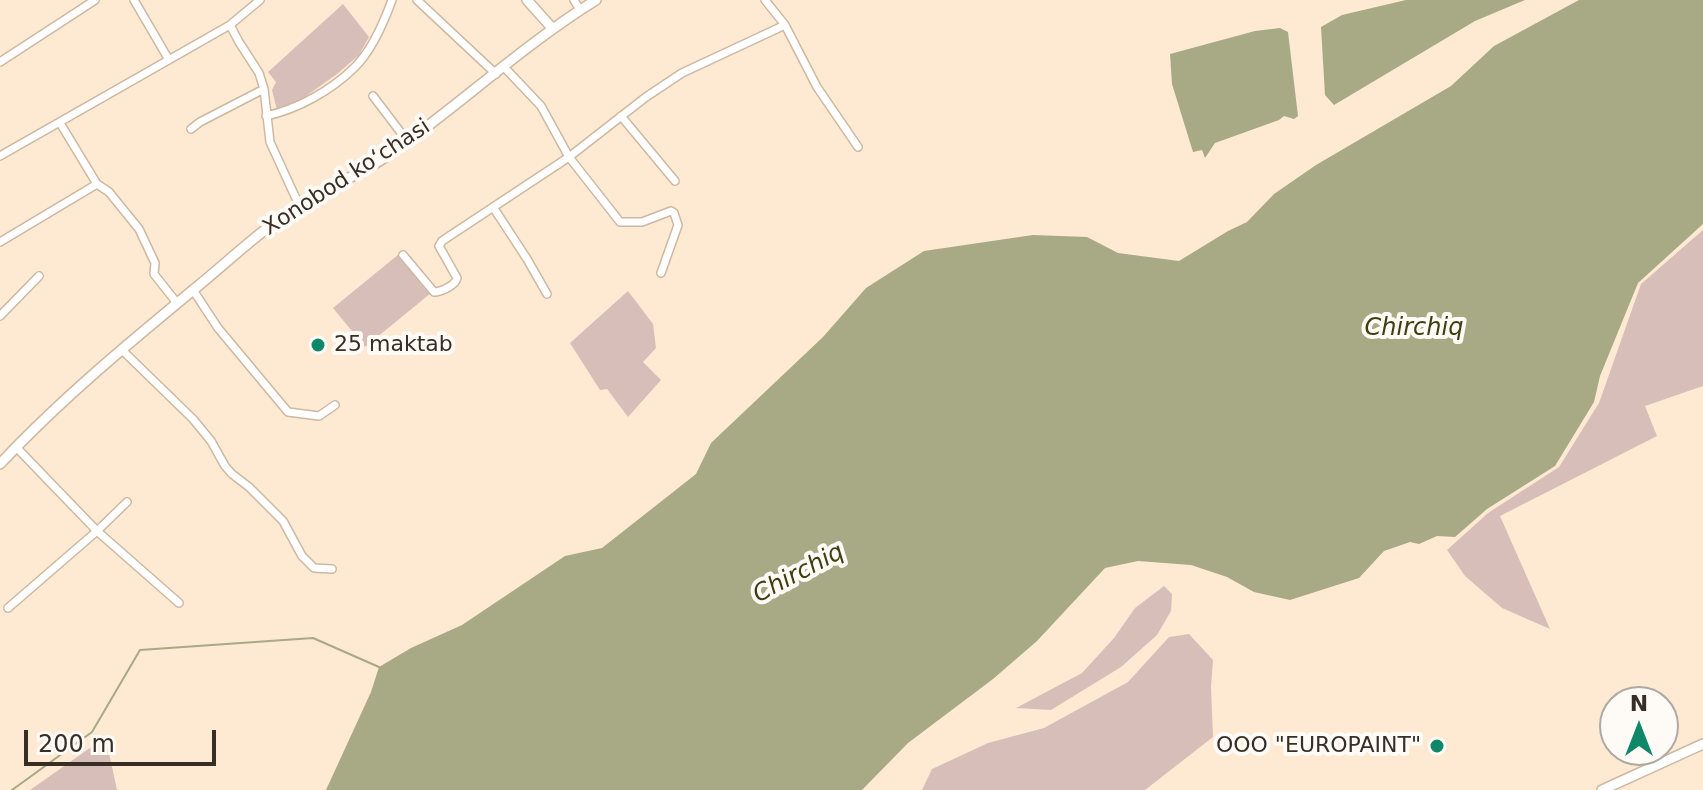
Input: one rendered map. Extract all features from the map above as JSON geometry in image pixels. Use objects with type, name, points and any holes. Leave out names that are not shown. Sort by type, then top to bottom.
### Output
[{"type":"main road","points":[[527,0],[552,28]]},
{"type":"main road","name":"Xonobod koʻchasi","points":[[0,464],[63,400],[299,205],[394,152],[552,28],[596,0]]},
{"type":"main road","points":[[1602,790],[1703,744]]},
{"type":"street","points":[[0,49],[3,60],[95,0]]},
{"type":"street","points":[[134,0],[169,60]]},
{"type":"street","points":[[0,156],[230,25],[260,0]]},
{"type":"street","points":[[266,116],[298,106],[357,66],[382,27],[392,0]]},
{"type":"street","points":[[417,0],[541,106],[569,157],[620,222],[642,222],[671,211],[674,213],[678,225],[661,273]]},
{"type":"street","points":[[574,0],[580,10]]},
{"type":"street","points":[[770,1],[817,87],[858,147]]},
{"type":"street","points":[[230,25],[259,73],[264,89],[270,142],[299,205]]},
{"type":"street","points":[[403,255],[432,291],[439,292],[457,280],[439,244],[569,157],[682,73],[785,25]]},
{"type":"street","points":[[191,129],[264,89]]},
{"type":"street","points":[[373,96],[408,142]]},
{"type":"street","points":[[621,116],[675,181]]},
{"type":"street","points":[[60,123],[97,184],[109,192],[139,229],[155,263],[154,274],[177,303]]},
{"type":"street","points":[[0,242],[97,184]]},
{"type":"street","points":[[493,207],[547,294]]},
{"type":"street","points":[[0,316],[39,276]]},
{"type":"street","points":[[193,290],[218,328],[288,412],[319,416],[335,405]]},
{"type":"street","points":[[122,350],[193,419],[211,441],[225,466],[283,521],[302,556],[314,568],[332,569]]},
{"type":"street","points":[[16,447],[97,531],[179,603]]},
{"type":"street","points":[[8,608],[127,502]]},
{"type":"shaded area","points":[[343,4],[369,37],[359,55],[292,106],[277,110],[272,90],[276,82],[268,72]]},
{"type":"shaded area","points":[[1703,230],[1703,386],[1645,406],[1657,436],[1500,516],[1550,629],[1502,608],[1465,576],[1447,550],[1488,513],[1559,467],[1599,403],[1641,284]]},
{"type":"shaded area","points":[[399,254],[431,293],[365,347],[333,308]]},
{"type":"shaded area","points":[[628,291],[653,324],[656,348],[643,362],[661,380],[628,417],[607,389],[600,390],[570,343]]},
{"type":"shaded area","points":[[1164,586],[1172,594],[1171,611],[1157,635],[1121,667],[1051,710],[1016,708],[1082,673],[1114,638],[1135,608]]},
{"type":"shaded area","points":[[1189,634],[1213,660],[1213,737],[1145,790],[922,790],[932,769],[988,743],[1044,728],[1128,682],[1169,637]]},
{"type":"shaded area","points":[[97,743],[108,748],[117,790],[30,790]]},
{"type":"water","points":[[1406,0],[1525,0],[1475,21],[1334,105],[1325,95],[1321,27],[1342,15]]},
{"type":"water","name":"Chirchiq","points":[[1579,0],[1703,0],[1703,224],[1638,283],[1600,376],[1594,402],[1555,466],[1487,509],[1455,537],[1437,536],[1419,544],[1410,542],[1384,551],[1359,578],[1290,600],[1254,592],[1227,577],[1191,565],[1138,561],[1105,568],[1037,641],[993,679],[908,743],[862,790],[326,790],[371,692],[379,667],[411,648],[462,625],[565,556],[602,548],[696,474],[711,443],[823,337],[866,288],[924,251],[1033,235],[1087,237],[1118,253],[1179,261],[1247,222],[1274,194],[1316,165],[1451,86],[1494,46]]},
{"type":"water","points":[[1280,28],[1288,32],[1298,116],[1294,119],[1284,116],[1215,143],[1205,158],[1202,150],[1193,152],[1172,84],[1170,54],[1255,31]]},
{"type":"waterway","points":[[12,790],[92,732],[140,650],[313,638],[379,667]]},
{"type":"place","name":"25 maktab","points":[[318,345]]},
{"type":"place","name":"OOO \"EUROPAINT\"","points":[[1437,746]]}]
